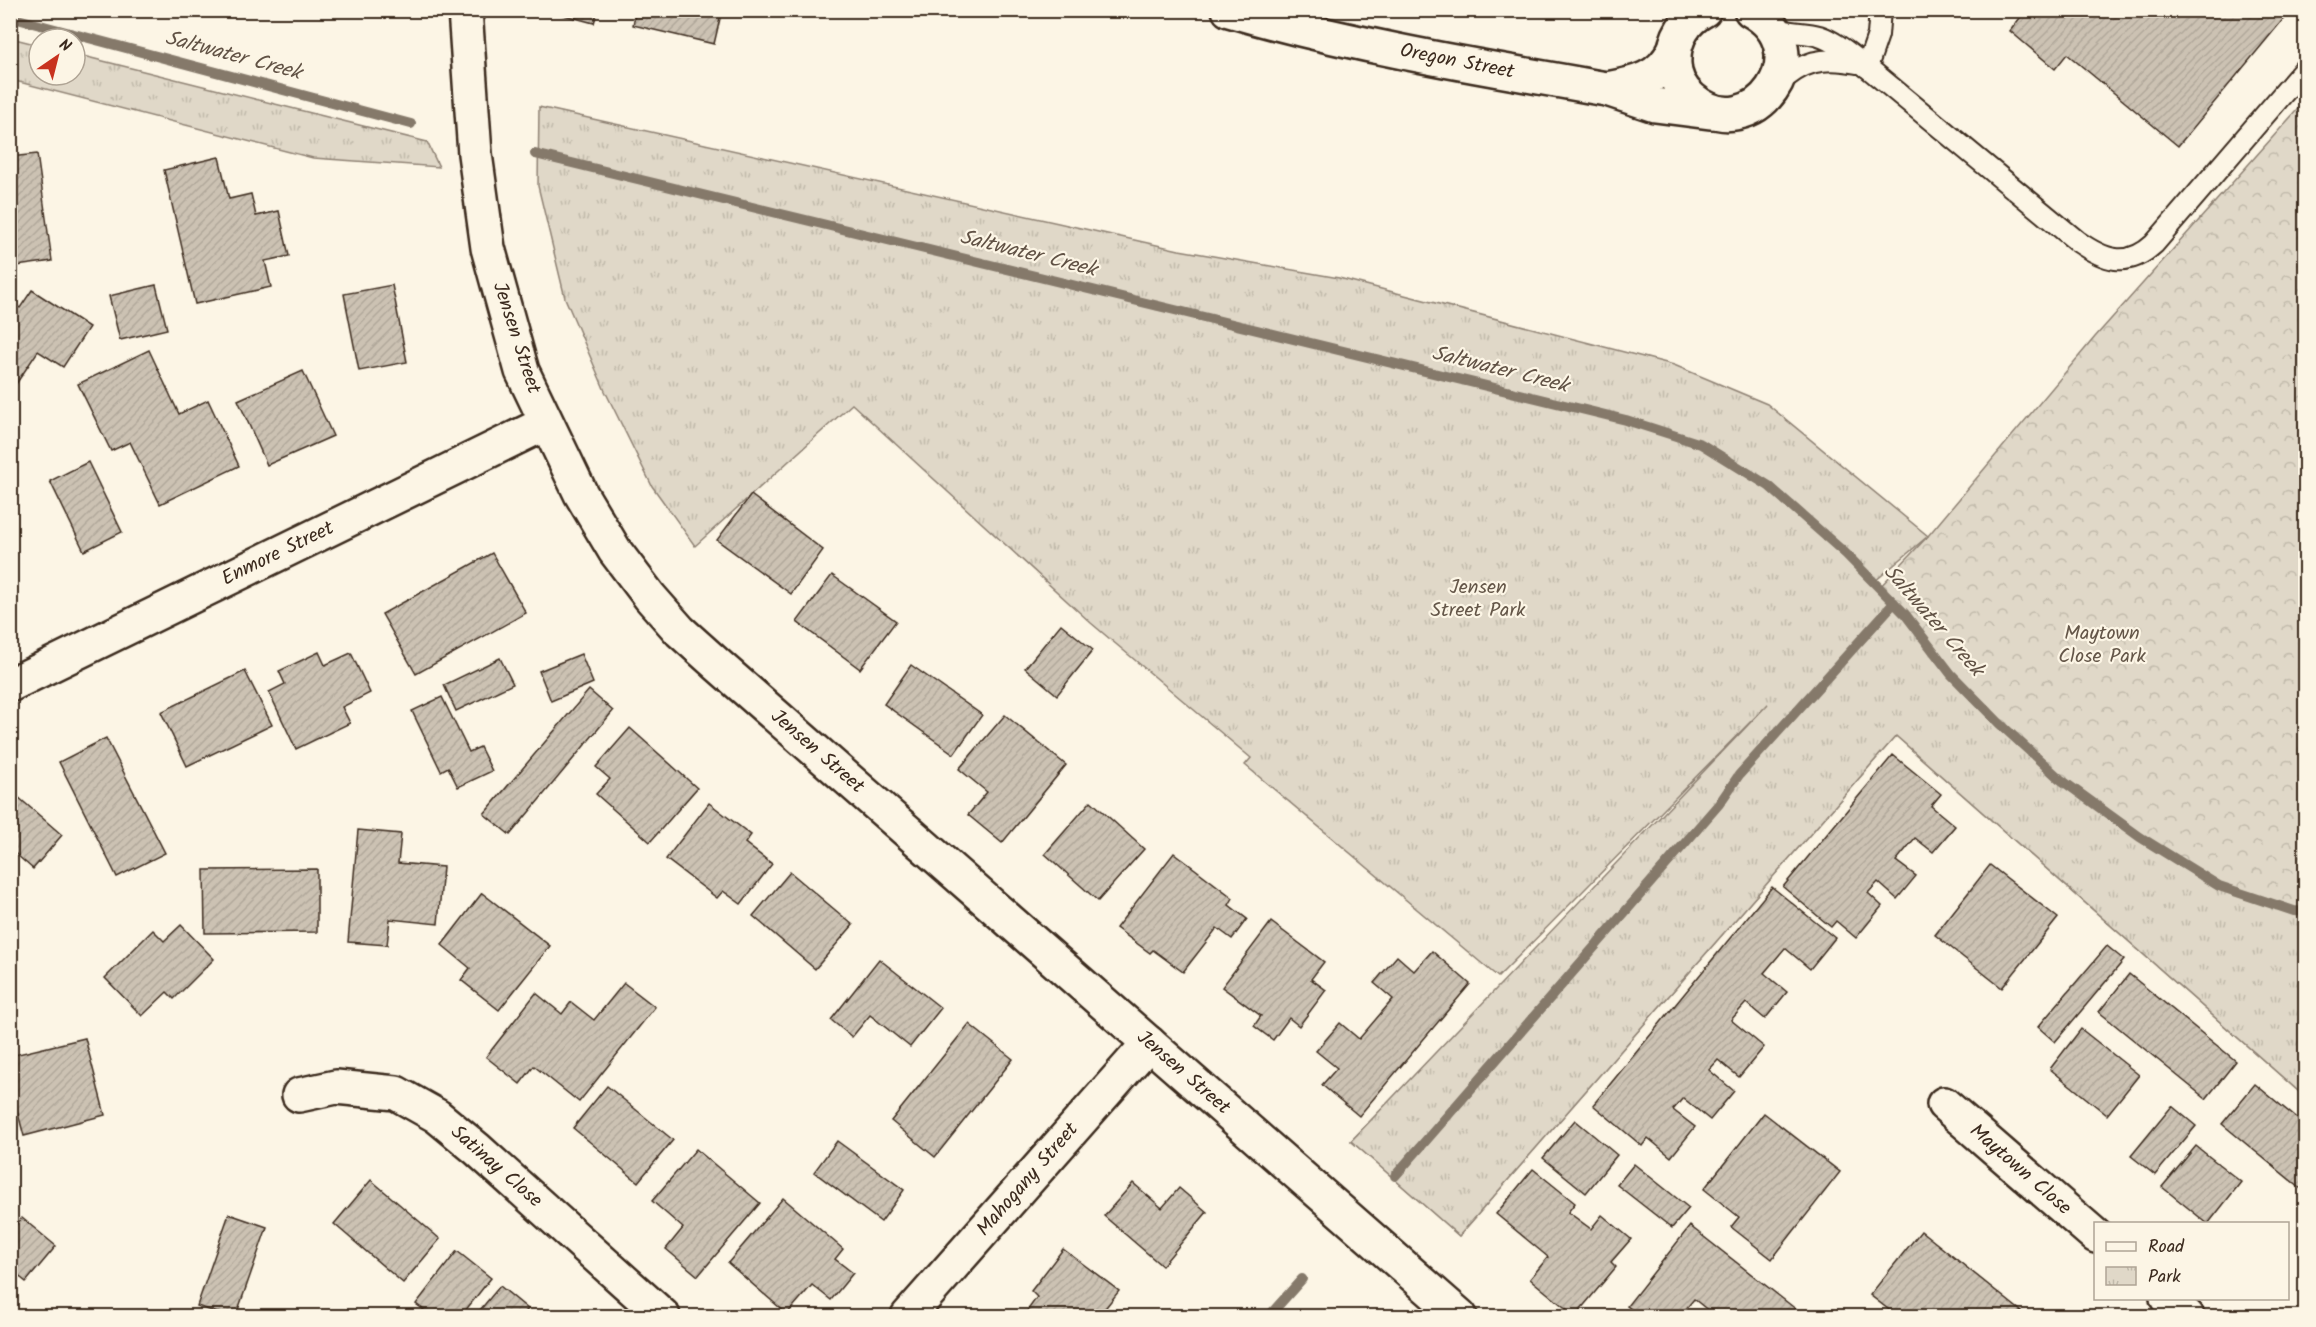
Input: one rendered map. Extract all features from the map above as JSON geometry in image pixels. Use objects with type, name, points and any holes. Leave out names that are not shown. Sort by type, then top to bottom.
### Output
[{"type":"street","name":"Jensen Street","points":[[465,10],[475,154],[488,248],[522,371],[581,494],[615,551],[650,597],[680,631],[1460,1317]]},
{"type":"street","name":"Oregon Street","points":[[1229,10],[1291,28],[1374,46],[1607,89],[1637,83],[1655,74],[1667,64],[1681,32],[1698,13]]},
{"type":"street","points":[[1607,89],[1655,105],[1719,113],[1750,109],[1768,96],[1774,87],[1782,59],[1778,40],[1755,14]]},
{"type":"street","points":[[1674,50],[1675,74],[1680,86],[1697,103],[1719,113]]},
{"type":"street","name":"Enmore Street","points":[[10,685],[546,423]]},
{"type":"street","name":"Mahogany Street","points":[[908,1317],[1149,1043]]},
{"type":"street","name":"Satinay Close","points":[[299,1095],[336,1087],[396,1093],[437,1116],[477,1149],[663,1317]]},
{"type":"street","name":"Maytown Close","points":[[1944,1104],[2094,1234]]},
{"type":"street","points":[[2168,1300],[2187,1317]]},
{"type":"lane","points":[[1868,67],[1878,35],[1880,10]]},
{"type":"lane","points":[[1755,14],[1787,32],[1822,37],[1868,67],[2077,241],[2094,253],[2116,260],[2145,253],[2154,244],[2306,67]]},
{"type":"lane","points":[[1774,87],[1793,71],[1819,61],[1842,60],[1868,67]]},
{"type":"green space","points":[[11,38],[27,42],[27,84],[11,80]]},
{"type":"green space","points":[[87,57],[427,142],[439,167],[313,158],[38,87],[87,87]]},
{"type":"green space","name":"Maytown Close Park","points":[[2305,101],[2305,1097],[1896,736],[1459,1236],[1351,1141],[1506,983],[1928,536],[2095,337]]},
{"type":"green space","name":"Jensen Street Park","points":[[539,107],[1179,250],[1339,278],[1674,365],[1767,404],[1928,536],[1874,582],[1905,614],[1951,674],[1999,723],[2060,779],[2136,834],[2218,886],[2294,911],[2305,912],[2305,1097],[1896,736],[1459,1236],[1351,1141],[1768,704],[1498,977],[1245,765],[1251,758],[1091,623],[852,404],[695,546],[652,486],[605,391],[565,298],[538,186]]},
{"type":"building","points":[[557,10],[598,10],[594,23],[556,13]]},
{"type":"building","points":[[636,10],[722,10],[714,44],[633,25]]},
{"type":"building","points":[[2019,10],[2291,10],[2178,146],[2067,54],[2055,69],[2010,31],[2023,14]]},
{"type":"building","points":[[37,154],[52,261],[10,267],[10,157]]},
{"type":"building","points":[[219,157],[229,199],[251,194],[256,216],[279,211],[289,256],[265,261],[271,287],[195,304],[164,170]]},
{"type":"building","points":[[156,285],[167,329],[120,340],[109,296]]},
{"type":"building","points":[[392,285],[407,362],[359,371],[344,294]]},
{"type":"building","points":[[32,290],[89,327],[63,367],[38,351],[10,393],[10,301],[20,308]]},
{"type":"building","points":[[149,350],[179,414],[208,400],[239,466],[160,504],[130,442],[111,451],[78,384]]},
{"type":"building","points":[[303,371],[333,436],[267,465],[238,400]]},
{"type":"building","points":[[88,462],[122,532],[84,551],[50,481]]},
{"type":"building","points":[[751,495],[823,550],[791,594],[717,540]]},
{"type":"building","points":[[492,553],[526,613],[416,674],[382,614]]},
{"type":"building","points":[[832,575],[896,621],[860,669],[797,622]]},
{"type":"building","points":[[1061,624],[1093,650],[1057,695],[1025,668]]},
{"type":"building","points":[[319,652],[325,665],[351,653],[370,693],[342,707],[350,723],[296,749],[269,692],[285,684],[279,671]]},
{"type":"building","points":[[581,654],[593,683],[551,701],[539,671]]},
{"type":"building","points":[[500,658],[513,684],[456,711],[444,685]]},
{"type":"building","points":[[911,665],[982,715],[954,754],[884,704]]},
{"type":"building","points":[[245,671],[272,725],[187,766],[161,712]]},
{"type":"building","points":[[589,690],[613,711],[510,835],[484,814]]},
{"type":"building","points":[[442,697],[469,752],[480,747],[492,771],[458,787],[448,767],[441,771],[412,711]]},
{"type":"building","points":[[1005,715],[1066,765],[1002,843],[968,815],[987,792],[959,769]]},
{"type":"building","points":[[630,728],[697,788],[650,842],[596,794],[610,779],[596,767]]},
{"type":"building","points":[[106,738],[165,853],[117,877],[59,762]]},
{"type":"building","points":[[1893,755],[1941,794],[1931,806],[1955,826],[1933,852],[1915,838],[1896,861],[1916,876],[1897,899],[1878,882],[1868,893],[1882,906],[1856,938],[1836,921],[1831,927],[1783,887]]},
{"type":"building","points":[[10,790],[62,835],[33,869],[10,849]]},
{"type":"building","points":[[1091,801],[1144,849],[1098,901],[1045,854]]},
{"type":"building","points":[[709,803],[751,835],[745,843],[772,864],[741,904],[723,891],[717,898],[666,859]]},
{"type":"building","points":[[358,830],[401,834],[398,863],[443,867],[438,924],[390,919],[387,945],[348,942]]},
{"type":"building","points":[[1174,853],[1233,898],[1229,905],[1247,919],[1232,939],[1217,928],[1183,972],[1153,950],[1150,953],[1116,928]]},
{"type":"building","points":[[1990,865],[2058,918],[2002,988],[1935,935]]},
{"type":"building","points":[[317,869],[317,932],[205,933],[204,870]]},
{"type":"building","points":[[790,872],[853,925],[815,969],[753,916]]},
{"type":"building","points":[[1772,887],[1835,938],[1810,969],[1785,948],[1764,973],[1787,992],[1765,1019],[1746,1003],[1731,1020],[1764,1047],[1739,1077],[1718,1060],[1709,1070],[1734,1091],[1710,1120],[1683,1098],[1673,1110],[1695,1127],[1671,1157],[1648,1138],[1642,1146],[1593,1105]]},
{"type":"building","points":[[482,893],[550,946],[499,1010],[461,980],[470,968],[442,945]]},
{"type":"building","points":[[1271,922],[1324,962],[1311,979],[1326,990],[1299,1026],[1289,1018],[1273,1040],[1254,1026],[1261,1016],[1222,987]]},
{"type":"building","points":[[181,925],[214,959],[174,999],[167,992],[142,1016],[105,978],[153,930],[164,941]]},
{"type":"building","points":[[2107,946],[2124,960],[2055,1042],[2038,1027]]},
{"type":"building","points":[[1432,951],[1470,984],[1359,1116],[1322,1085],[1337,1068],[1316,1051],[1340,1023],[1359,1039],[1393,999],[1374,983],[1397,956],[1414,971]]},
{"type":"building","points":[[879,959],[941,1008],[910,1047],[870,1015],[852,1037],[831,1020]]},
{"type":"building","points":[[2129,974],[2236,1061],[2206,1099],[2099,1012]]},
{"type":"building","points":[[624,983],[655,1007],[579,1102],[534,1066],[520,1084],[486,1057],[536,993],[562,1014],[571,1002],[594,1020]]},
{"type":"building","points":[[969,1024],[1013,1059],[935,1157],[891,1121]]},
{"type":"building","points":[[2081,1029],[2139,1075],[2107,1115],[2050,1069]]},
{"type":"building","points":[[85,1038],[105,1115],[24,1136],[10,1084],[10,1056]]},
{"type":"building","points":[[2255,1084],[2306,1126],[2306,1193],[2222,1124]]},
{"type":"building","points":[[607,1086],[673,1140],[638,1182],[573,1128]]},
{"type":"building","points":[[2172,1106],[2196,1126],[2155,1175],[2131,1156]]},
{"type":"building","points":[[1764,1113],[1840,1172],[1772,1259],[1731,1227],[1739,1217],[1704,1189]]},
{"type":"building","points":[[1575,1120],[1617,1155],[1586,1193],[1543,1158]]},
{"type":"building","points":[[837,1141],[904,1190],[881,1222],[814,1172]]},
{"type":"building","points":[[2196,1146],[2241,1182],[2210,1222],[2206,1222],[2162,1187]]},
{"type":"building","points":[[696,1149],[760,1203],[698,1276],[666,1249],[683,1228],[652,1201]]},
{"type":"building","points":[[1634,1164],[1689,1208],[1672,1228],[1617,1185]]},
{"type":"building","points":[[1533,1169],[1575,1203],[1568,1212],[1591,1229],[1602,1215],[1631,1239],[1611,1262],[1616,1267],[1575,1316],[1530,1279],[1548,1257],[1496,1214]]},
{"type":"building","points":[[371,1180],[440,1239],[403,1283],[334,1224]]},
{"type":"building","points":[[1133,1183],[1162,1208],[1179,1188],[1207,1212],[1162,1266],[1104,1216]]},
{"type":"building","points":[[783,1198],[843,1249],[835,1259],[853,1273],[831,1300],[812,1285],[787,1314],[728,1263]]},
{"type":"building","points":[[229,1214],[267,1227],[236,1316],[227,1316],[197,1306]]},
{"type":"building","points":[[22,1218],[56,1246],[26,1282],[10,1269],[10,1231]]},
{"type":"building","points":[[1690,1226],[1797,1310],[1792,1316],[1715,1316],[1694,1299],[1680,1316],[1641,1316],[1627,1306]]},
{"type":"building","points":[[1921,1231],[2021,1311],[2016,1316],[1897,1316],[1870,1295]]},
{"type":"building","points":[[1063,1249],[1119,1291],[1099,1316],[1064,1316],[1061,1314],[1059,1316],[1033,1316],[1027,1311],[1037,1297],[1031,1291]]},
{"type":"building","points":[[457,1251],[491,1278],[461,1316],[432,1316],[416,1304]]},
{"type":"building","points":[[500,1286],[528,1309],[522,1316],[475,1316]]},
{"type":"waterway","name":"Saltwater Creek","points":[[10,17],[411,124]]},
{"type":"waterway","name":"Saltwater Creek","points":[[535,154],[1626,420],[1701,444],[1769,486],[1846,554],[1905,614],[1951,674],[1999,723],[2060,779],[2140,837],[2219,886],[2294,911],[2306,912]]},
{"type":"waterway","points":[[1395,1176],[1719,804],[1739,775],[1894,603]]},
{"type":"waterway","points":[[1269,1316],[1302,1279]]}]
